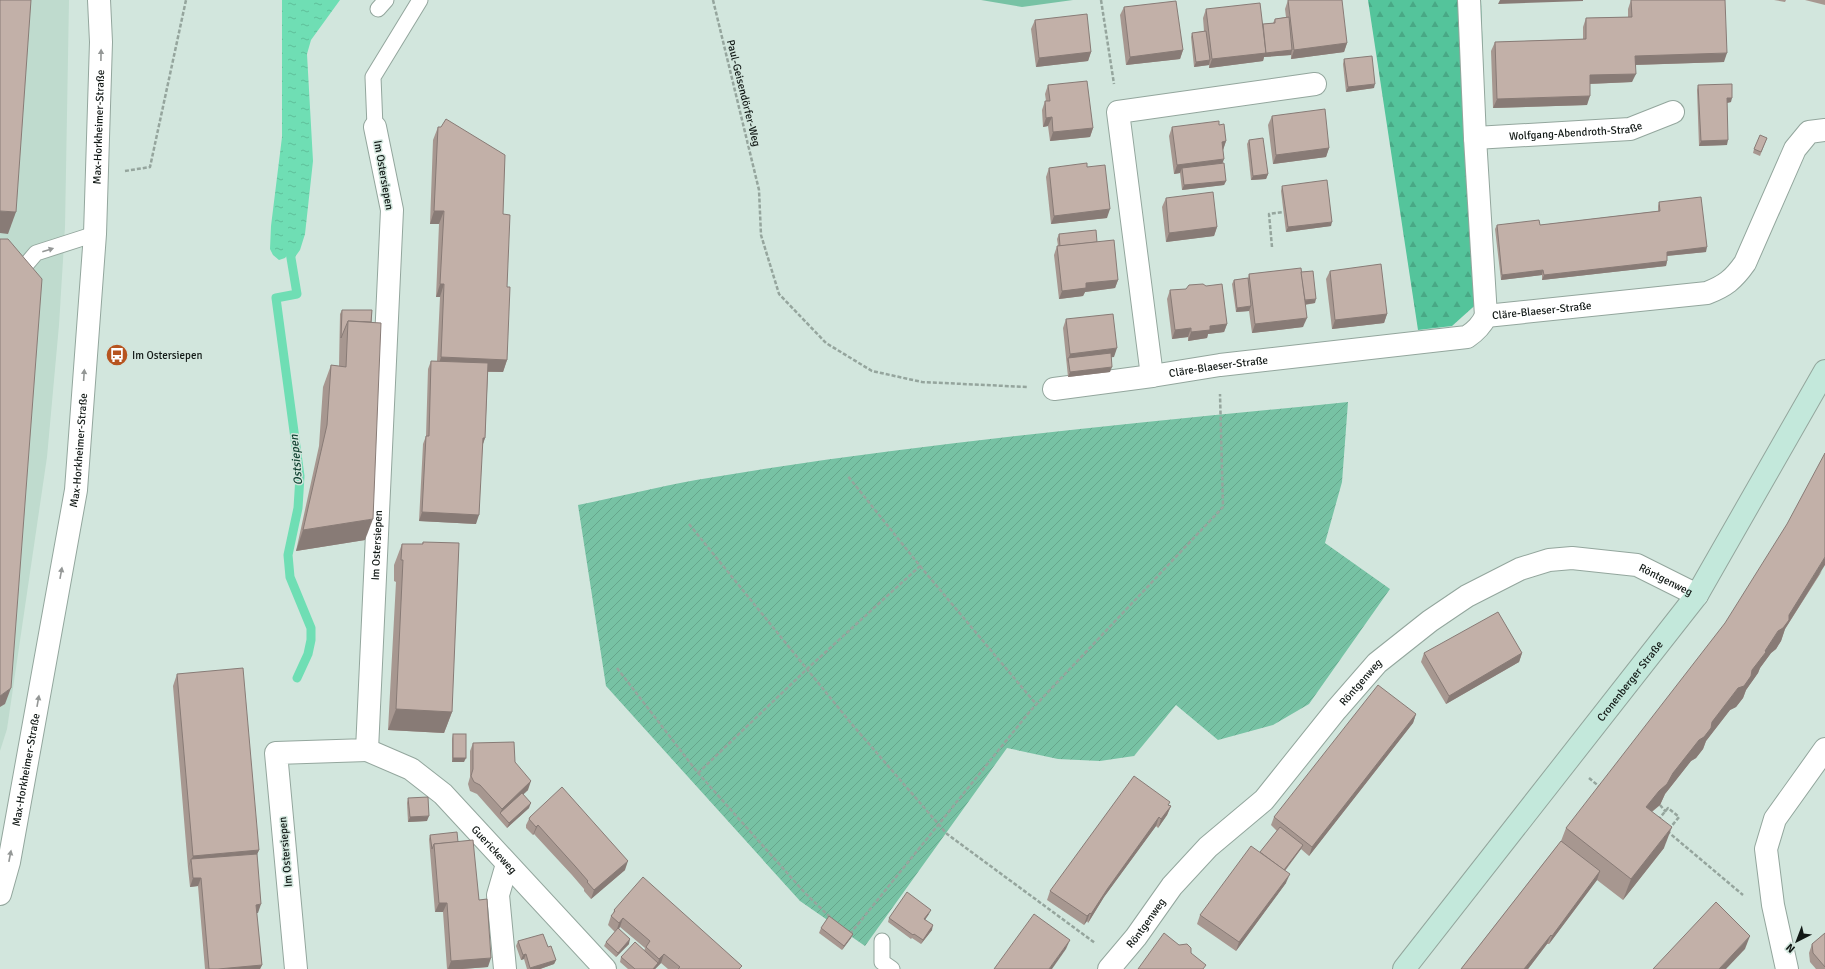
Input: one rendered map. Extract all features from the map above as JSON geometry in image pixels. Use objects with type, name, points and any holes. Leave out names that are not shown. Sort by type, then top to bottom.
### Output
[{"type":"main road","name":"Cronenberger Straße","points":[[1404,969],[1697,595],[1825,371]]},
{"type":"street","name":"Max-Horkheimer-Straße","points":[[0,894],[9,862],[76,490],[98,177],[101,42],[99,0]]},
{"type":"street","points":[[1470,0],[1475,138],[1486,316]]},
{"type":"street","points":[[1118,112],[1316,84]]},
{"type":"street","name":"Cläre-Blaeser-Straße","points":[[1118,112],[1152,376]]},
{"type":"street","name":"Wolfgang-Abendroth-Straße","points":[[1475,138],[1630,129],[1673,112]]},
{"type":"street","name":"Im Ostersiepen","points":[[296,969],[276,753],[367,750],[392,210],[375,126]]},
{"type":"street","name":"Cläre-Blaeser-Straße","points":[[1054,389],[1220,365],[1467,337],[1482,325],[1486,316],[1707,293],[1722,287],[1735,277],[1745,263],[1795,149],[1809,132],[1825,130]]},
{"type":"street","name":"Röntgenweg","points":[[1113,964],[1136,937],[1172,886],[1208,847],[1264,800],[1336,710],[1377,663],[1430,621],[1467,596],[1520,569],[1549,560],[1572,558],[1637,565],[1697,595]]},
{"type":"street","points":[[1787,969],[1773,905],[1766,849],[1775,819],[1825,749]]},
{"type":"street","name":"Guerickeweg","points":[[367,750],[411,769],[443,794],[605,969]]},
{"type":"street","points":[[504,969],[498,895],[507,864]]},
{"type":"lane","name":"Im Ostersiepen","points":[[375,126],[372,77],[420,0]]},
{"type":"lane","points":[[18,274],[36,254],[95,234]]},
{"type":"lane","points":[[882,941],[882,962],[892,969]]},
{"type":"path","points":[[98,177],[150,167],[186,0]]},
{"type":"path","name":"Paul-Geisendörfer-Weg","points":[[713,0],[759,190],[761,235],[779,294],[826,342],[872,371],[922,382],[1054,389]]},
{"type":"path","points":[[1101,0],[1118,112]]},
{"type":"path","points":[[1272,247],[1269,214],[1283,212]]},
{"type":"path","points":[[844,930],[849,935],[940,825],[1036,704],[1223,507],[1220,365]]},
{"type":"path","points":[[847,475],[920,566],[1036,704]]},
{"type":"path","points":[[689,524],[850,722],[947,834],[1113,964]]},
{"type":"path","points":[[698,773],[807,669],[920,566]]},
{"type":"path","points":[[617,668],[698,773],[805,893],[833,919]]},
{"type":"path","points":[[1660,805],[1666,812]]},
{"type":"path","points":[[1656,823],[1668,808],[1678,817],[1667,831],[1748,900],[1773,905]]},
{"type":"shaded area","points":[[0,0],[69,0],[65,227],[59,325],[47,457],[7,729],[0,751]]},
{"type":"shaded area","points":[[981,0],[1073,0],[1022,7]]},
{"type":"shaded area","points":[[1348,402],[1342,482],[1325,543],[1390,589],[1309,704],[1273,725],[1218,740],[1176,705],[1134,756],[1100,761],[1058,759],[1007,748],[865,946],[800,901],[606,686],[578,505],[696,480],[858,455],[1021,435]]},
{"type":"green space","points":[[1368,0],[1481,0],[1491,291],[1452,326],[1418,330]]},
{"type":"water","points":[[282,0],[340,0],[311,40],[307,54],[313,161],[305,234],[300,250],[295,257],[290,252],[285,258],[279,260],[273,255],[270,249],[271,226],[282,137]]},
{"type":"building","points":[[0,0],[31,0],[16,212],[0,211]]},
{"type":"building","points":[[1288,0],[1342,0],[1347,43],[1294,50]]},
{"type":"building","points":[[1631,0],[1725,0],[1727,53],[1635,56],[1636,74],[1590,75],[1590,96],[1497,99],[1495,42],[1586,39],[1586,18],[1632,17]]},
{"type":"building","points":[[1176,1],[1183,50],[1130,57],[1124,7]]},
{"type":"building","points":[[1260,3],[1266,53],[1212,59],[1206,9]]},
{"type":"building","points":[[1087,14],[1091,52],[1039,58],[1035,20]]},
{"type":"building","points":[[1289,17],[1292,50],[1266,53],[1263,24],[1275,23],[1275,19]]},
{"type":"building","points":[[1206,31],[1210,60],[1196,62],[1192,33]]},
{"type":"building","points":[[1372,56],[1375,84],[1348,87],[1344,59]]},
{"type":"building","points":[[1087,81],[1093,128],[1053,132],[1052,117],[1046,118],[1045,101],[1050,101],[1048,85]]},
{"type":"building","points":[[1732,84],[1732,98],[1727,98],[1728,140],[1701,141],[1698,85]]},
{"type":"building","points":[[1325,109],[1329,148],[1276,155],[1272,116]]},
{"type":"building","points":[[446,119],[505,155],[503,214],[510,215],[507,287],[510,287],[507,360],[441,357],[444,284],[440,284],[444,211],[434,211],[438,127],[441,127]]},
{"type":"building","points":[[1219,121],[1219,125],[1224,124],[1226,141],[1222,142],[1224,159],[1177,165],[1172,127]]},
{"type":"building","points":[[1760,135],[1767,138],[1761,152],[1754,149]]},
{"type":"building","points":[[1263,138],[1268,174],[1253,176],[1249,140]]},
{"type":"building","points":[[1087,163],[1087,167],[1105,165],[1110,209],[1054,216],[1049,168]]},
{"type":"building","points":[[1224,163],[1226,181],[1184,185],[1182,168]]},
{"type":"building","points":[[1327,180],[1332,222],[1288,227],[1282,186]]},
{"type":"building","points":[[1213,192],[1217,227],[1169,233],[1166,198]]},
{"type":"building","points":[[1701,197],[1707,247],[1667,252],[1667,261],[1544,275],[1543,270],[1502,275],[1497,225],[1539,220],[1540,225],[1660,211],[1659,202]]},
{"type":"building","points":[[1096,230],[1097,242],[1060,246],[1059,234]]},
{"type":"building","points":[[0,239],[8,239],[42,279],[11,688],[0,696]]},
{"type":"building","points":[[1114,240],[1118,280],[1086,283],[1086,288],[1062,291],[1057,246]]},
{"type":"building","points":[[1381,264],[1387,314],[1335,320],[1330,271]]},
{"type":"building","points":[[1301,268],[1307,318],[1255,324],[1249,274]]},
{"type":"building","points":[[1313,271],[1316,299],[1305,300],[1301,272]]},
{"type":"building","points":[[1248,278],[1251,306],[1237,308],[1234,280]]},
{"type":"building","points":[[1203,284],[1206,286],[1222,284],[1227,324],[1210,326],[1210,330],[1191,332],[1191,328],[1175,330],[1170,290],[1186,289],[1189,285]]},
{"type":"building","points":[[342,310],[372,310],[371,322],[348,321],[341,338]]},
{"type":"building","points":[[1113,314],[1117,348],[1070,354],[1066,319]]},
{"type":"building","points":[[348,321],[381,323],[373,519],[303,530],[327,425],[331,365],[346,367]]},
{"type":"building","points":[[1111,353],[1112,367],[1070,372],[1068,358]]},
{"type":"building","points":[[431,361],[488,363],[485,438],[483,438],[479,515],[422,512],[426,436],[429,436]]},
{"type":"building","points":[[1825,453],[1825,557],[1789,615],[1789,620],[1783,628],[1778,631],[1765,651],[1766,652],[1752,670],[1751,676],[1744,686],[1738,688],[1712,722],[1711,728],[1704,737],[1699,740],[1673,773],[1667,784],[1646,807],[1672,827],[1631,879],[1566,828],[1725,623],[1787,524]]},
{"type":"building","points":[[423,542],[459,543],[452,712],[396,709],[403,560],[401,560],[402,544],[423,544]]},
{"type":"building","points":[[1498,612],[1522,653],[1449,696],[1424,653]]},
{"type":"building","points":[[243,668],[259,850],[193,856],[177,674]]},
{"type":"building","points":[[1378,685],[1416,714],[1312,847],[1274,817]]},
{"type":"building","points":[[453,734],[466,734],[466,758],[453,758]]},
{"type":"building","points":[[514,742],[515,762],[531,781],[502,809],[480,785],[474,782],[471,776],[473,769],[473,743]]},
{"type":"building","points":[[1134,776],[1170,802],[1168,805],[1171,806],[1161,819],[1159,817],[1091,914],[1090,913],[1087,916],[1050,891]]},
{"type":"building","points":[[562,787],[628,861],[594,890],[587,882],[588,881],[538,825],[536,827],[529,819]]},
{"type":"building","points":[[522,793],[531,803],[509,823],[500,813]]},
{"type":"building","points":[[428,797],[429,816],[410,817],[408,798]]},
{"type":"building","points":[[1280,827],[1303,845],[1284,870],[1260,852]]},
{"type":"building","points":[[457,832],[458,842],[434,844],[432,849],[430,835]]},
{"type":"building","points":[[473,840],[479,900],[487,899],[491,958],[451,961],[447,903],[439,903],[434,844]]},
{"type":"building","points":[[1561,841],[1600,871],[1552,936],[1551,935],[1524,969],[1461,969]]},
{"type":"building","points":[[1251,846],[1290,874],[1239,942],[1200,915]]},
{"type":"building","points":[[257,854],[261,904],[256,905],[262,965],[209,969],[201,878],[193,878],[191,859]]},
{"type":"building","points":[[643,877],[742,966],[739,969],[678,969],[680,967],[664,954],[659,959],[646,947],[650,941],[623,918],[619,923],[611,916],[615,911],[614,910]]},
{"type":"building","points":[[907,892],[931,910],[924,919],[933,925],[923,940],[914,934],[913,935],[889,918]]},
{"type":"building","points":[[1716,902],[1750,936],[1719,969],[1653,969]]},
{"type":"building","points":[[1034,914],[1070,940],[1049,969],[994,969]]},
{"type":"building","points":[[829,916],[853,934],[844,946],[821,928]]},
{"type":"building","points":[[618,928],[630,939],[618,953],[606,942]]},
{"type":"building","points":[[1164,933],[1179,945],[1187,944],[1191,948],[1191,953],[1206,965],[1203,969],[1138,969]]},
{"type":"building","points":[[1825,933],[1825,967],[1813,953],[1812,944]]},
{"type":"building","points":[[543,934],[548,947],[551,946],[556,960],[530,968],[526,954],[523,955],[518,941]]},
{"type":"building","points":[[635,942],[658,963],[653,969],[635,969],[621,957]]},
{"type":"waterway","name":"Ostsiepen","points":[[290,252],[297,294],[276,298],[300,476],[298,508],[288,555],[290,577],[311,628],[311,640],[308,654],[297,678]]},
{"type":"place","name":"Im Ostersiepen","points":[[117,355]]}]
